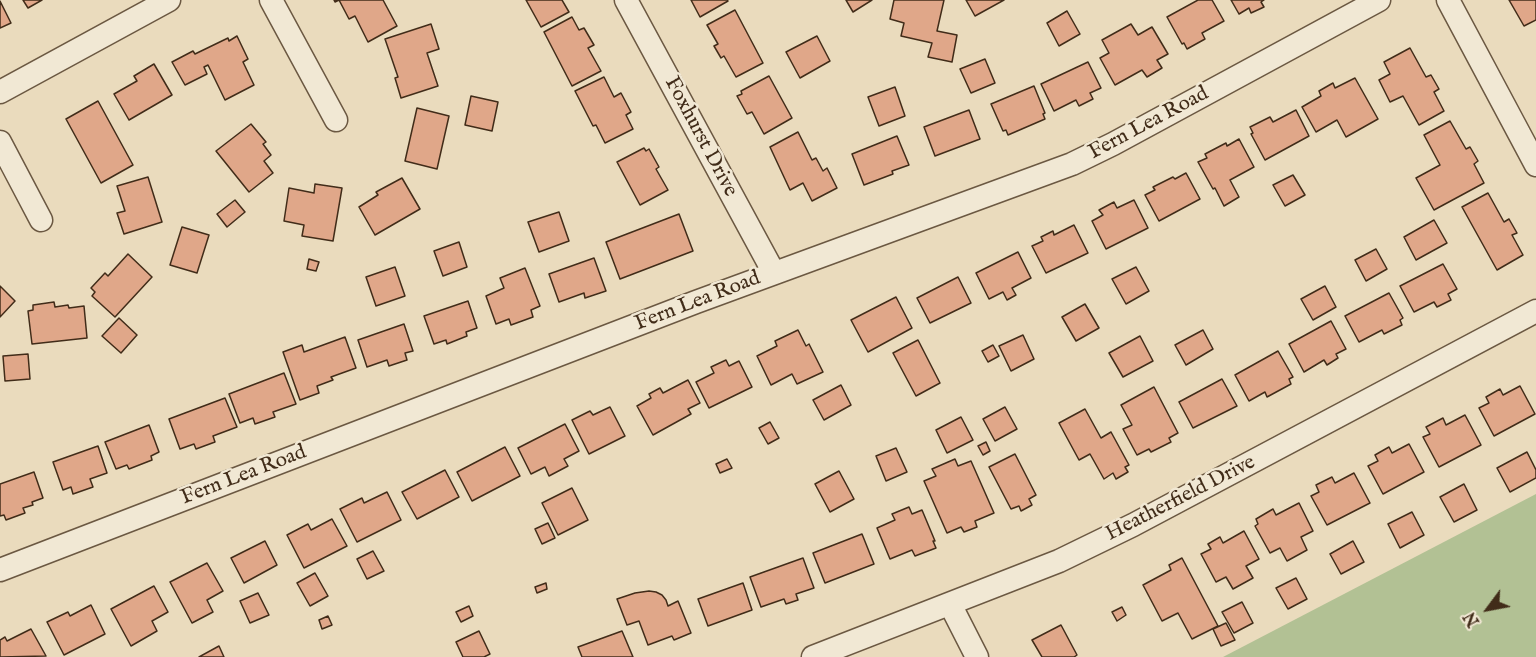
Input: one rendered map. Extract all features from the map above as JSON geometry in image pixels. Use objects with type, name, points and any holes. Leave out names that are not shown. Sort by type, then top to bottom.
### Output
[{"type":"street","points":[[0,92],[169,0]]},
{"type":"street","points":[[271,0],[336,120]]},
{"type":"street","name":"Foxhurst Drive","points":[[626,0],[774,273]]},
{"type":"street","name":"Fern Lea Road","points":[[0,570],[774,273],[1071,164],[1113,144],[1379,0]]},
{"type":"street","points":[[1448,0],[1536,165]]},
{"type":"street","points":[[0,142],[40,220]]},
{"type":"street","name":"Heatherfield Drive","points":[[813,657],[1059,561],[1133,525],[1536,311]]},
{"type":"street","points":[[950,604],[977,657]]},
{"type":"green space","points":[[1536,494],[1536,657],[1223,657]]},
{"type":"building","points":[[23,0],[42,0],[28,8]]},
{"type":"building","points":[[339,0],[383,0],[397,26],[368,42],[355,16],[349,19]]},
{"type":"building","points":[[526,0],[562,0],[569,12],[541,27]]},
{"type":"building","points":[[691,0],[727,0],[728,1],[700,17]]},
{"type":"building","points":[[846,0],[872,0],[853,12]]},
{"type":"building","points":[[894,0],[944,0],[937,31],[957,35],[952,62],[928,57],[932,43],[901,36],[904,23],[890,19]]},
{"type":"building","points":[[966,0],[1004,0],[975,16]]},
{"type":"building","points":[[1198,0],[1212,0],[1224,21],[1202,33],[1205,39],[1187,49],[1167,17]]},
{"type":"building","points":[[1231,0],[1264,0],[1261,2],[1264,7],[1251,13],[1249,8],[1239,14]]},
{"type":"building","points":[[1509,0],[1536,0],[1536,20],[1524,26]]},
{"type":"building","points":[[0,1],[11,23],[0,28]]},
{"type":"building","points":[[735,10],[763,63],[736,77],[724,56],[721,58],[714,46],[718,44],[707,25]]},
{"type":"building","points":[[1067,11],[1080,34],[1059,46],[1047,23]]},
{"type":"building","points":[[572,17],[579,30],[584,28],[594,45],[588,48],[601,71],[572,86],[544,32]]},
{"type":"building","points":[[431,24],[439,49],[427,53],[438,86],[401,98],[395,78],[398,77],[385,39]]},
{"type":"building","points":[[1131,24],[1138,35],[1152,27],[1168,54],[1157,60],[1162,68],[1147,77],[1142,70],[1115,85],[1100,58],[1109,53],[1102,40]]},
{"type":"building","points":[[237,36],[248,59],[243,62],[254,85],[225,100],[208,65],[204,67],[207,74],[185,85],[172,62],[193,51],[195,54]]},
{"type":"building","points":[[817,36],[830,61],[800,78],[786,52]]},
{"type":"building","points":[[1410,48],[1426,77],[1431,75],[1439,89],[1434,92],[1444,111],[1419,125],[1403,96],[1390,102],[1379,80],[1390,74],[1384,62]]},
{"type":"building","points":[[985,59],[995,83],[971,93],[960,69]]},
{"type":"building","points":[[1088,62],[1101,88],[1090,93],[1093,99],[1079,106],[1076,100],[1054,111],[1041,84]]},
{"type":"building","points":[[154,64],[172,95],[129,120],[114,94],[137,81],[134,76]]},
{"type":"building","points":[[769,76],[792,118],[764,134],[752,112],[747,114],[737,96],[742,94],[741,91]]},
{"type":"building","points":[[604,77],[614,97],[621,93],[631,112],[626,115],[633,129],[605,143],[596,125],[593,126],[575,91]]},
{"type":"building","points":[[1355,78],[1378,119],[1346,137],[1337,120],[1316,132],[1302,107],[1321,96],[1319,91],[1333,83],[1335,88]]},
{"type":"building","points":[[1034,86],[1045,113],[1043,114],[1045,119],[1008,135],[1006,130],[1003,131],[991,104]]},
{"type":"building","points":[[895,87],[905,116],[879,126],[868,97]]},
{"type":"building","points":[[471,96],[498,102],[492,131],[465,125]]},
{"type":"building","points":[[98,101],[133,165],[101,183],[66,119]]},
{"type":"building","points":[[417,108],[449,116],[437,169],[405,161]]},
{"type":"building","points":[[969,110],[980,139],[935,156],[924,127]]},
{"type":"building","points":[[1296,110],[1309,136],[1265,160],[1251,134],[1253,133],[1250,127],[1270,117],[1273,122]]},
{"type":"building","points":[[1450,121],[1466,149],[1470,147],[1478,161],[1474,164],[1484,183],[1434,210],[1416,178],[1440,165],[1424,135]]},
{"type":"building","points":[[251,124],[266,142],[263,144],[271,155],[264,161],[273,173],[249,192],[216,151]]},
{"type":"building","points":[[798,132],[812,160],[816,158],[823,171],[827,168],[837,188],[812,201],[803,183],[790,190],[770,147]]},
{"type":"building","points":[[897,136],[909,165],[864,185],[852,154]]},
{"type":"building","points":[[1239,139],[1254,167],[1230,180],[1239,197],[1224,206],[1198,162],[1207,158],[1205,154]]},
{"type":"building","points":[[644,148],[646,151],[649,149],[659,167],[656,169],[668,190],[640,205],[617,162]]},
{"type":"building","points":[[1186,173],[1200,199],[1159,221],[1145,195],[1155,190],[1153,187]]},
{"type":"building","points":[[1293,175],[1305,195],[1285,206],[1273,185]]},
{"type":"building","points":[[148,177],[162,222],[124,234],[117,213],[125,211],[117,186]]},
{"type":"building","points":[[402,178],[420,209],[375,235],[359,207],[378,195],[376,192]]},
{"type":"building","points":[[315,184],[342,188],[333,241],[302,236],[304,225],[284,221],[289,188],[314,193]]},
{"type":"building","points":[[1488,193],[1504,222],[1509,219],[1517,233],[1512,235],[1523,255],[1497,270],[1462,207]]},
{"type":"building","points":[[235,200],[245,212],[227,227],[217,214]]},
{"type":"building","points":[[1134,200],[1148,228],[1106,249],[1092,221],[1103,215],[1099,210],[1114,202],[1117,208]]},
{"type":"building","points":[[559,212],[569,241],[539,252],[528,222]]},
{"type":"building","points":[[679,214],[693,251],[620,279],[606,242]]},
{"type":"building","points":[[1434,220],[1447,243],[1416,260],[1404,237]]},
{"type":"building","points":[[1074,225],[1088,253],[1046,273],[1032,246],[1043,241],[1041,237],[1053,231],[1054,235]]},
{"type":"building","points":[[182,227],[209,235],[197,273],[170,265]]},
{"type":"building","points":[[459,242],[467,267],[443,276],[434,251]]},
{"type":"building","points":[[1376,249],[1387,269],[1366,281],[1355,260]]},
{"type":"building","points":[[1018,252],[1031,278],[1012,288],[1016,295],[1007,300],[1003,292],[989,299],[976,273]]},
{"type":"building","points":[[128,254],[152,277],[115,317],[92,296],[95,292],[91,288],[105,273],[108,276]]},
{"type":"building","points":[[594,258],[606,291],[585,298],[584,293],[559,302],[549,274]]},
{"type":"building","points":[[309,259],[319,262],[316,271],[307,269]]},
{"type":"building","points":[[1443,264],[1457,289],[1448,294],[1451,300],[1437,307],[1434,302],[1414,312],[1400,286]]},
{"type":"building","points":[[395,267],[405,296],[376,306],[366,277]]},
{"type":"building","points":[[1136,267],[1149,291],[1126,304],[1112,279]]},
{"type":"building","points":[[525,268],[540,306],[531,310],[533,317],[511,325],[509,319],[496,324],[486,296],[504,288],[500,278]]},
{"type":"building","points":[[958,277],[971,303],[930,323],[917,298]]},
{"type":"building","points":[[0,286],[15,301],[0,317]]},
{"type":"building","points":[[1325,286],[1336,307],[1313,320],[1301,299]]},
{"type":"building","points":[[1389,293],[1403,318],[1400,320],[1402,325],[1384,334],[1382,330],[1359,342],[1345,316]]},
{"type":"building","points":[[896,297],[912,328],[868,352],[851,320]]},
{"type":"building","points":[[468,301],[477,328],[466,332],[467,336],[447,344],[446,340],[434,344],[424,316]]},
{"type":"building","points":[[54,302],[55,307],[84,306],[87,338],[32,344],[28,311],[33,310],[33,305]]},
{"type":"building","points":[[1085,304],[1099,328],[1076,341],[1062,317]]},
{"type":"building","points":[[119,318],[137,335],[121,353],[102,336]]},
{"type":"building","points":[[1331,321],[1346,349],[1336,354],[1338,358],[1327,365],[1324,360],[1304,372],[1289,344]]},
{"type":"building","points":[[404,324],[413,351],[405,353],[407,360],[389,366],[387,360],[367,367],[358,340]]},
{"type":"building","points":[[798,330],[806,346],[809,344],[823,372],[797,384],[792,374],[771,385],[757,356],[777,346],[775,341]]},
{"type":"building","points":[[1203,330],[1213,349],[1186,365],[1175,345]]},
{"type":"building","points":[[1023,335],[1034,359],[1011,371],[999,346]]},
{"type":"building","points":[[1140,336],[1153,361],[1123,377],[1109,353]]},
{"type":"building","points":[[345,337],[356,368],[331,377],[333,380],[317,386],[319,393],[300,400],[283,352],[302,345],[304,352]]},
{"type":"building","points":[[918,340],[940,383],[916,396],[893,353]]},
{"type":"building","points":[[993,345],[999,356],[988,362],[982,351]]},
{"type":"building","points":[[1278,351],[1293,377],[1289,379],[1291,384],[1267,397],[1265,392],[1249,401],[1235,375]]},
{"type":"building","points":[[28,354],[30,379],[5,381],[3,356]]},
{"type":"building","points":[[726,360],[729,366],[739,361],[752,387],[709,408],[696,382],[714,373],[711,367]]},
{"type":"building","points":[[284,373],[296,404],[273,412],[275,417],[255,424],[253,418],[240,423],[229,394]]},
{"type":"building","points":[[1222,379],[1237,406],[1193,428],[1179,402]]},
{"type":"building","points":[[688,380],[700,403],[688,409],[691,414],[653,435],[637,406],[651,398],[649,394],[660,388],[663,393]]},
{"type":"building","points":[[841,385],[851,405],[824,420],[813,400]]},
{"type":"building","points":[[1520,386],[1535,414],[1494,436],[1479,408],[1489,403],[1486,397],[1500,389],[1503,395]]},
{"type":"building","points":[[1154,387],[1178,433],[1169,438],[1171,442],[1151,452],[1149,449],[1137,455],[1123,429],[1132,425],[1121,405]]},
{"type":"building","points":[[225,398],[237,427],[213,436],[215,442],[196,449],[194,444],[180,449],[169,419]]},
{"type":"building","points":[[610,407],[625,436],[589,454],[572,420],[590,411],[593,415]]},
{"type":"building","points":[[1005,407],[1017,429],[995,441],[983,419]]},
{"type":"building","points":[[1085,409],[1101,438],[1111,432],[1129,465],[1125,467],[1128,472],[1116,479],[1113,473],[1104,479],[1090,454],[1079,460],[1059,423]]},
{"type":"building","points":[[1465,415],[1481,445],[1439,467],[1423,437],[1430,434],[1426,427],[1443,418],[1446,425]]},
{"type":"building","points":[[961,417],[973,440],[947,453],[936,430]]},
{"type":"building","points":[[770,422],[779,438],[768,444],[759,428]]},
{"type":"building","points":[[565,424],[579,451],[564,459],[568,466],[549,476],[545,467],[531,474],[518,448]]},
{"type":"building","points":[[149,425],[159,452],[151,456],[152,460],[129,469],[127,465],[116,469],[105,442]]},
{"type":"building","points":[[986,442],[990,451],[983,455],[978,446]]},
{"type":"building","points":[[1409,444],[1424,472],[1383,494],[1368,466],[1378,461],[1375,455],[1389,447],[1392,453]]},
{"type":"building","points":[[98,446],[107,473],[90,479],[93,487],[73,494],[71,487],[63,490],[53,462]]},
{"type":"building","points":[[505,447],[520,476],[472,501],[457,472]]},
{"type":"building","points":[[896,448],[907,472],[886,481],[876,456]]},
{"type":"building","points":[[1527,452],[1536,470],[1536,478],[1510,492],[1497,468]]},
{"type":"building","points":[[1015,454],[1036,495],[1029,499],[1032,505],[1021,511],[1019,506],[1011,509],[989,467]]},
{"type":"building","points":[[727,459],[732,468],[720,473],[716,464]]},
{"type":"building","points":[[955,459],[958,466],[971,461],[994,513],[975,521],[977,527],[964,532],[961,527],[947,533],[924,481],[936,476],[932,469]]},
{"type":"building","points":[[445,470],[459,497],[417,519],[402,492]]},
{"type":"building","points":[[839,471],[854,499],[830,512],[815,484]]},
{"type":"building","points":[[34,472],[43,498],[23,508],[25,513],[6,520],[4,515],[0,516],[0,484]]},
{"type":"building","points":[[1354,473],[1370,503],[1327,525],[1311,496],[1319,492],[1316,485],[1332,477],[1335,483]]},
{"type":"building","points":[[1464,484],[1477,510],[1454,522],[1440,497]]},
{"type":"building","points":[[572,488],[588,520],[558,535],[542,503]]},
{"type":"building","points":[[387,492],[401,520],[357,542],[340,509],[362,498],[364,503]]},
{"type":"building","points":[[1299,503],[1313,531],[1301,537],[1307,550],[1287,561],[1280,548],[1270,553],[1255,526],[1258,524],[1256,519],[1273,509],[1276,515]]},
{"type":"building","points":[[909,507],[912,514],[922,510],[936,548],[915,556],[912,550],[890,559],[877,528],[895,520],[892,514]]},
{"type":"building","points":[[1412,512],[1424,535],[1400,548],[1388,524]]},
{"type":"building","points":[[332,519],[347,546],[304,568],[287,535],[308,524],[311,530]]},
{"type":"building","points":[[548,523],[555,538],[542,544],[535,529]]},
{"type":"building","points":[[1244,531],[1259,559],[1246,566],[1253,578],[1233,589],[1226,577],[1216,582],[1201,554],[1211,549],[1208,544],[1220,537],[1223,543]]},
{"type":"building","points":[[862,534],[874,564],[825,583],[813,553]]},
{"type":"building","points":[[265,541],[277,565],[244,583],[231,558]]},
{"type":"building","points":[[1353,541],[1364,562],[1341,574],[1330,554]]},
{"type":"building","points":[[373,551],[384,571],[367,579],[357,559]]},
{"type":"building","points":[[803,558],[814,588],[796,594],[798,600],[786,604],[784,599],[761,607],[750,577]]},
{"type":"building","points":[[1182,558],[1218,626],[1192,639],[1178,613],[1162,621],[1143,585],[1171,570],[1169,565]]},
{"type":"building","points":[[207,563],[223,591],[207,600],[213,612],[192,623],[170,582]]},
{"type":"building","points":[[315,573],[328,596],[310,606],[297,583]]},
{"type":"building","points":[[1296,578],[1307,599],[1288,609],[1276,588]]},
{"type":"building","points":[[546,583],[547,589],[537,593],[535,587]]},
{"type":"building","points":[[743,583],[752,610],[708,626],[698,599]]},
{"type":"building","points":[[154,586],[168,612],[152,621],[157,631],[131,646],[111,609]]},
{"type":"building","points":[[649,591],[662,595],[668,606],[678,601],[691,633],[674,640],[672,636],[648,645],[639,621],[627,625],[617,599]]},
{"type":"building","points":[[258,593],[269,615],[250,623],[240,601]]},
{"type":"building","points":[[1242,602],[1253,623],[1234,633],[1222,612]]},
{"type":"building","points":[[91,605],[105,634],[64,655],[47,622],[68,612],[70,616]]},
{"type":"building","points":[[469,606],[473,616],[461,622],[456,612]]},
{"type":"building","points":[[1122,607],[1126,615],[1117,621],[1112,612]]},
{"type":"building","points":[[328,616],[332,625],[322,629],[319,620]]},
{"type":"building","points":[[1226,623],[1235,640],[1221,646],[1213,629]]},
{"type":"building","points":[[1061,625],[1077,655],[1074,657],[1042,657],[1032,640]]},
{"type":"building","points":[[31,629],[46,656],[0,657],[0,640],[5,637],[7,641]]},
{"type":"building","points":[[479,631],[490,654],[484,657],[463,657],[456,642]]},
{"type":"building","points":[[622,631],[633,657],[582,657],[578,647]]},
{"type":"building","points":[[219,646],[224,657],[199,657]]}]
